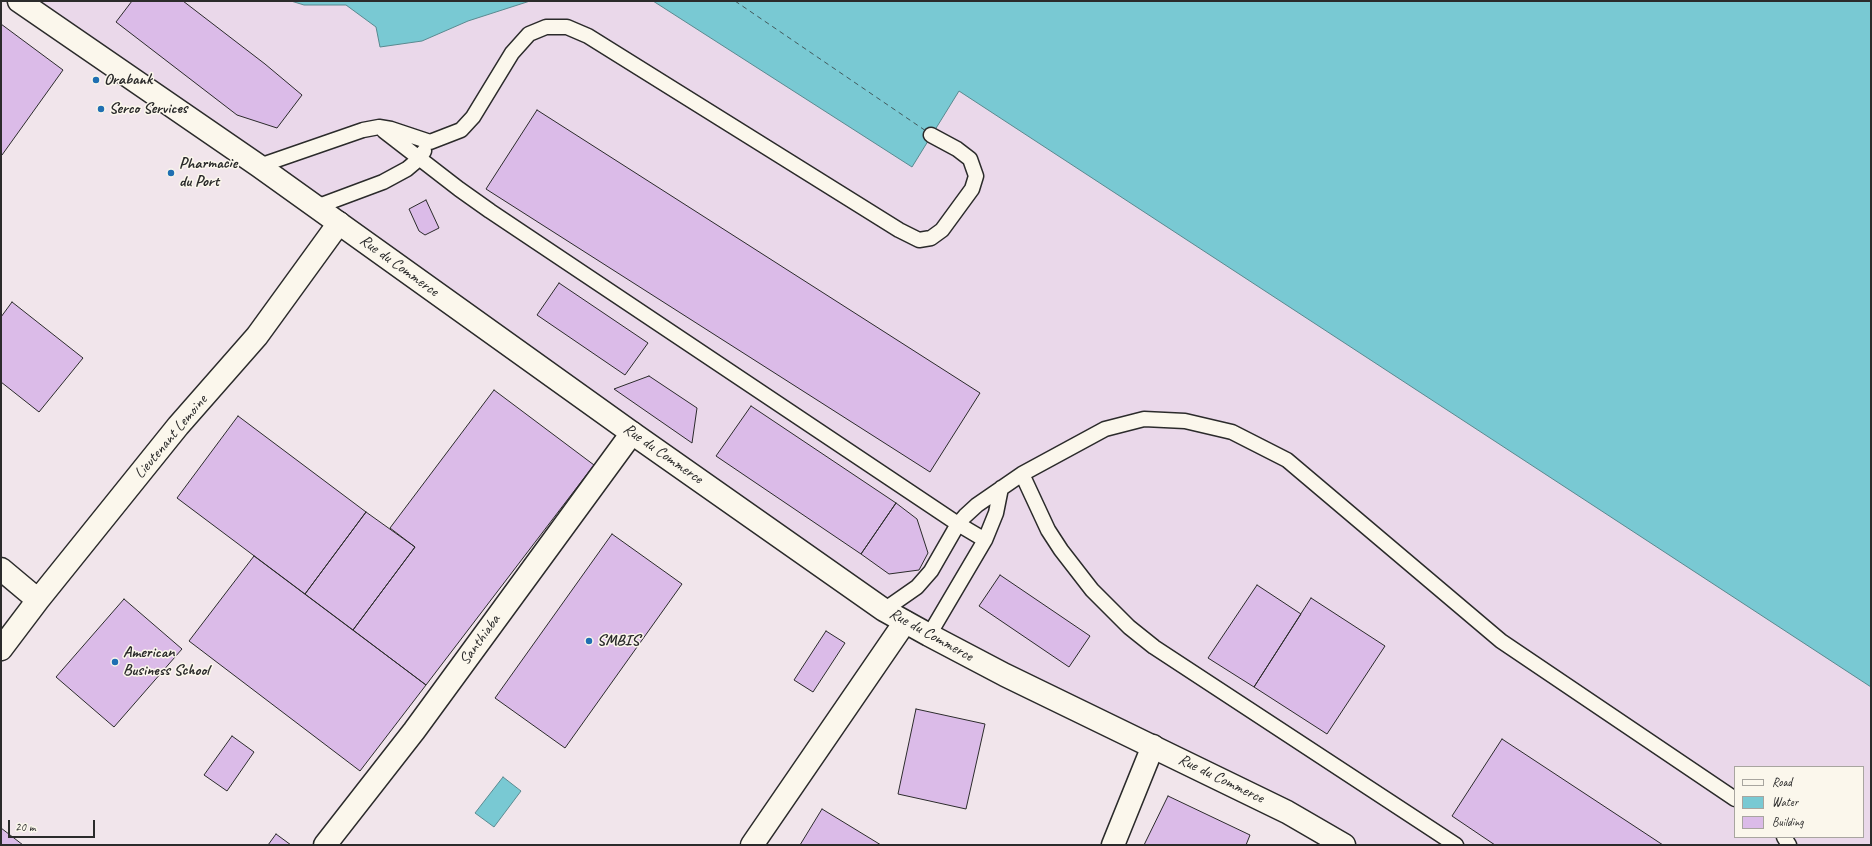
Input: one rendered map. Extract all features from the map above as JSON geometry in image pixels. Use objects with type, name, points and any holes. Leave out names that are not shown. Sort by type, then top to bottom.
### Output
[{"type":"street","name":"Rue du Commerce","points":[[19,1],[259,166],[632,433],[884,610],[928,635],[1005,674],[1287,812],[1344,845]]},
{"type":"street","name":"Lieutenant Lemoine","points":[[1,649],[38,600],[178,426],[257,336],[339,223]]},
{"type":"street","name":"Santhiaba","points":[[325,845],[414,731],[632,433]]},
{"type":"street","points":[[1,569],[38,600]]},
{"type":"street","points":[[752,845],[905,622]]},
{"type":"street","points":[[1113,845],[1153,746]]},
{"type":"lane","points":[[316,207],[383,182],[407,169],[420,158],[430,142],[461,130],[473,117],[512,53],[529,34],[546,27],[567,26],[588,36],[899,230],[919,240],[931,238],[942,230],[972,189],[976,176],[970,159],[931,134]]},
{"type":"lane","points":[[379,127],[496,216],[958,524],[986,540]]},
{"type":"lane","points":[[259,166],[363,130],[379,127],[391,128],[430,142]]},
{"type":"lane","points":[[884,610],[917,587],[931,571],[958,524],[977,505],[1022,474],[1105,429],[1144,419],[1185,421],[1232,432],[1287,460],[1501,641],[1734,798]]},
{"type":"lane","points":[[1022,474],[1048,530],[1092,590],[1129,627],[1154,647],[1456,845]]},
{"type":"lane","points":[[928,635],[986,540],[996,513],[1000,488]]},
{"type":"shaded area","points":[[19,1],[1285,1],[1871,368],[1871,845],[1344,845],[929,635]]},
{"type":"water","points":[[291,1],[530,1],[468,21],[422,41],[380,47],[376,27],[346,5],[304,5]]},
{"type":"water","points":[[653,1],[1871,1],[1871,687],[959,91],[912,167]]},
{"type":"water","points":[[503,777],[521,791],[494,827],[475,813]]},
{"type":"building","points":[[132,1],[183,1],[265,64],[302,95],[277,128],[237,115],[116,22]]},
{"type":"building","points":[[1,24],[63,70],[2,155],[1,154]]},
{"type":"building","points":[[537,110],[980,393],[930,472],[486,189]]},
{"type":"building","points":[[426,200],[439,228],[425,235],[419,231],[409,209]]},
{"type":"building","points":[[559,283],[648,343],[625,375],[537,315]]},
{"type":"building","points":[[12,302],[83,358],[39,412],[1,382],[1,317]]},
{"type":"building","points":[[649,376],[697,408],[692,443],[614,389]]},
{"type":"building","points":[[494,390],[594,465],[426,685],[353,630],[415,547],[390,528]]},
{"type":"building","points":[[751,406],[896,503],[861,554],[716,456]]},
{"type":"building","points":[[238,416],[366,512],[305,594],[177,498]]},
{"type":"building","points":[[896,503],[917,519],[928,553],[919,570],[889,574],[861,554]]},
{"type":"building","points":[[366,512],[415,547],[353,630],[305,594]]},
{"type":"building","name":"SMBIS","points":[[612,534],[682,584],[565,748],[495,698]]},
{"type":"building","points":[[254,556],[426,685],[360,771],[189,641]]},
{"type":"building","points":[[1000,575],[1090,636],[1069,667],[979,606]]},
{"type":"building","points":[[1257,585],[1301,614],[1254,687],[1208,658]]},
{"type":"building","points":[[1311,598],[1385,646],[1327,734],[1254,687]]},
{"type":"building","points":[[124,599],[182,649],[114,727],[56,677]]},
{"type":"building","points":[[826,631],[845,643],[813,692],[794,680]]},
{"type":"building","points":[[916,709],[985,724],[966,809],[898,794]]},
{"type":"building","points":[[232,736],[254,752],[227,791],[204,775]]},
{"type":"building","points":[[1502,739],[1663,845],[1495,845],[1452,816]]},
{"type":"building","points":[[1168,796],[1250,835],[1246,845],[1144,845]]},
{"type":"building","points":[[822,809],[881,845],[800,845]]},
{"type":"building","points":[[1,828],[23,845],[1,845]]},
{"type":"building","points":[[276,834],[291,845],[268,845]]},
{"type":"ferry route","points":[[735,1],[926,131]]},
{"type":"place","name":"Orabank","points":[[96,80]]},
{"type":"place","name":"Serco Services","points":[[101,109]]},
{"type":"place","name":"Pharmacie du Port","points":[[171,173]]},
{"type":"place","name":"SMBIS","points":[[589,641]]},
{"type":"place","name":"American Business School","points":[[115,662]]}]
